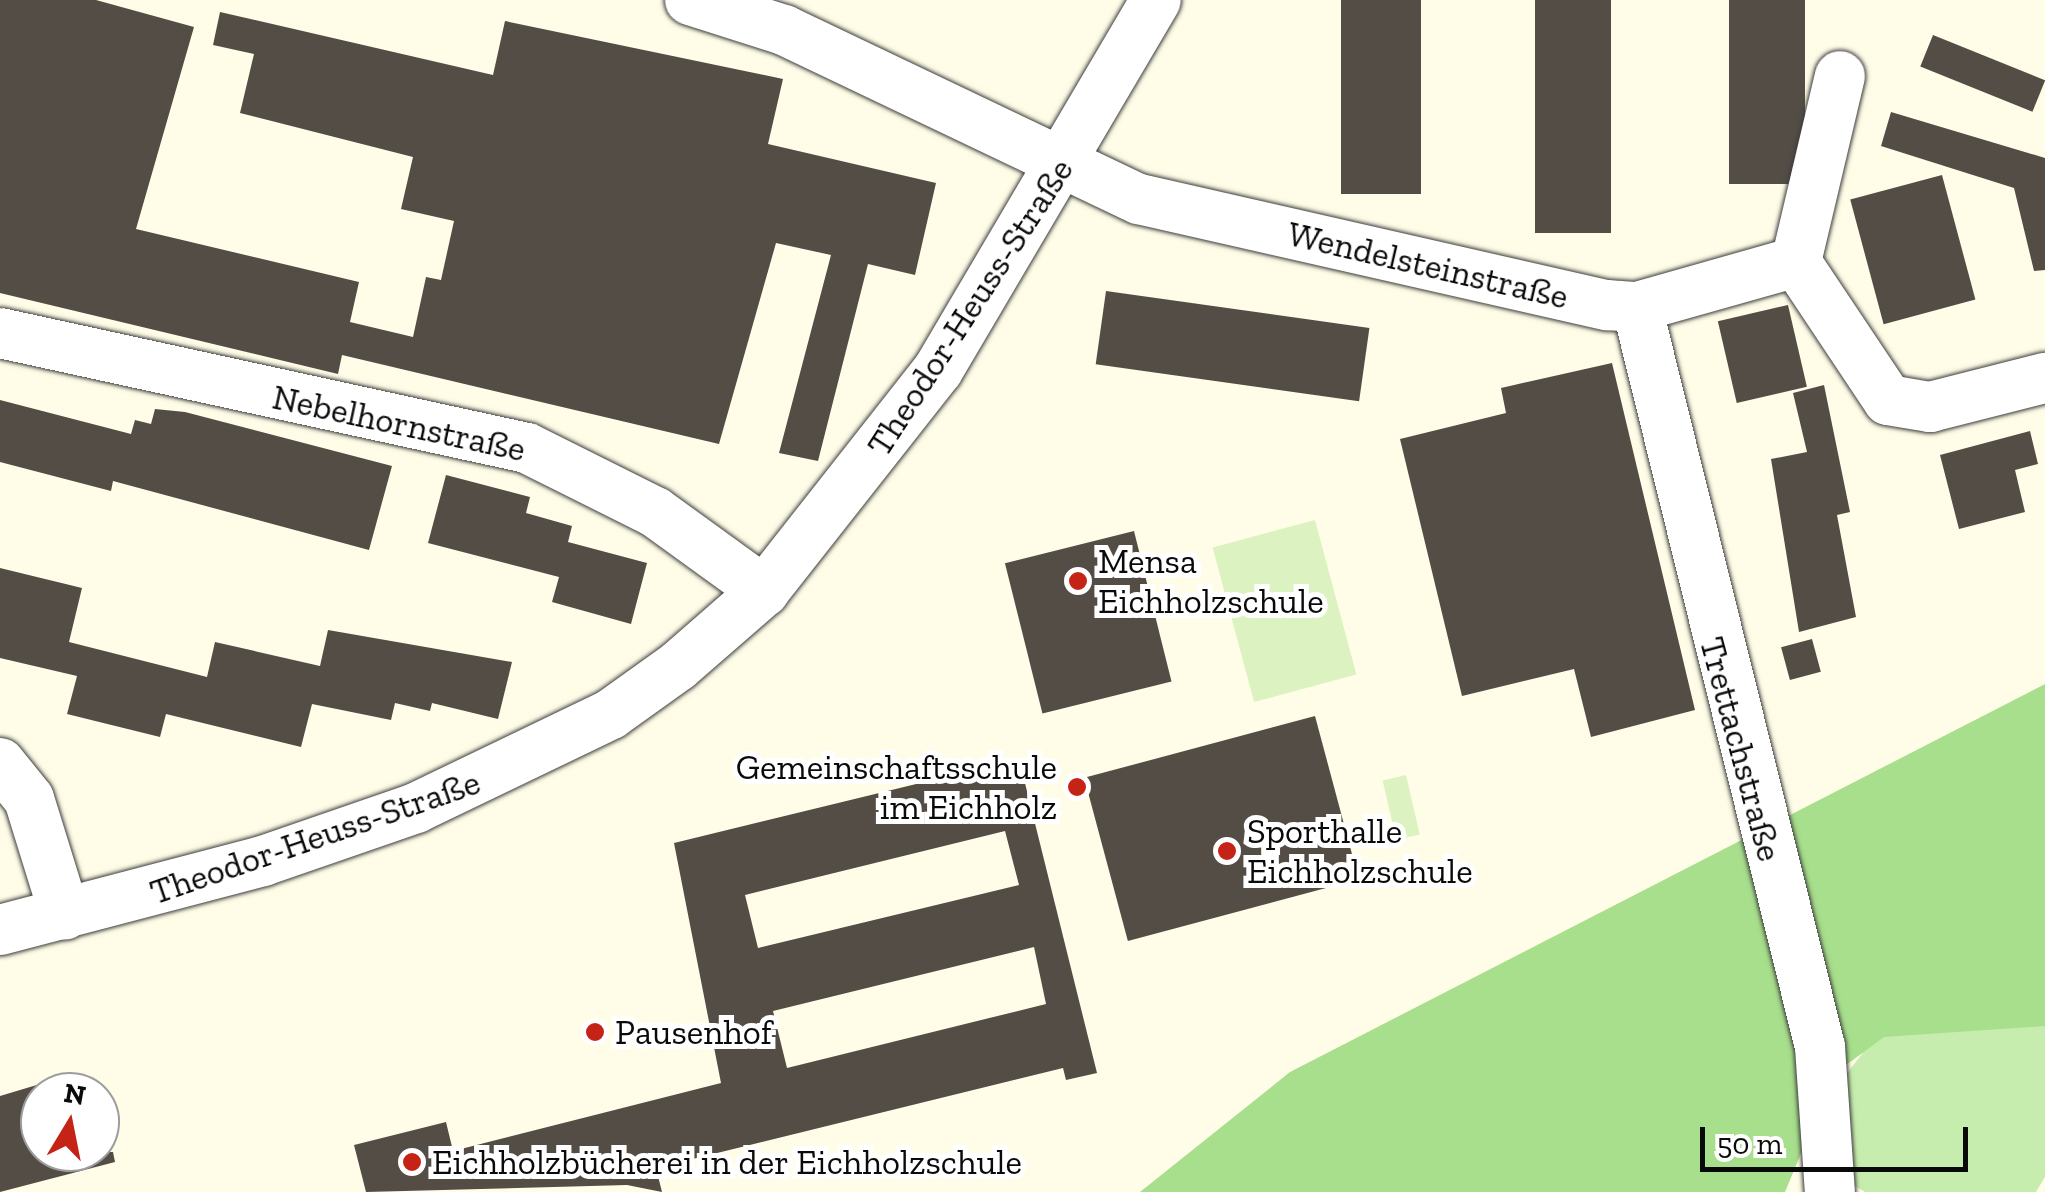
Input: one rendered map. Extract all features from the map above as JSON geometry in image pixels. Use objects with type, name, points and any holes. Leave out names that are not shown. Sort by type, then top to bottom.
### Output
[{"type":"street","points":[[690,0],[784,30],[1066,161]]},
{"type":"street","name":"Theodor-Heuss-Straße","points":[[0,930],[263,861],[493,776],[611,714],[764,592],[938,370],[1066,161],[1156,0]]},
{"type":"street","points":[[1840,76],[1796,262],[1888,400],[1930,407],[2045,378]]},
{"type":"street","name":"Wendelsteinstraße","points":[[1066,161],[1139,199],[1637,307],[1796,262]]},
{"type":"street","name":"Trettachstraße","points":[[1637,307],[1820,1047],[1830,1192]]},
{"type":"street","name":"Nebelhornstraße","points":[[0,332],[527,448],[655,512],[764,592]]},
{"type":"street","points":[[0,763],[29,799],[65,915]]},
{"type":"green space","points":[[1315,520],[1356,675],[1254,702],[1213,547]]},
{"type":"green space","points":[[2045,684],[2045,1026],[1884,1037],[1834,1074],[1785,1192],[1140,1192],[1290,1072]]},
{"type":"green space","points":[[1406,775],[1420,834],[1396,840],[1383,780]]},
{"type":"green space","points":[[2045,1019],[2045,1177],[2036,1192],[1865,1192],[1845,1180],[1841,1081],[1879,1032]]},
{"type":"building","points":[[0,0],[96,0],[194,27],[136,229],[359,282],[350,322],[413,337],[426,277],[441,280],[454,221],[401,209],[413,157],[240,113],[254,54],[213,45],[220,12],[493,75],[505,21],[783,79],[768,144],[936,183],[915,275],[868,264],[818,461],[779,453],[831,255],[776,243],[719,444],[342,355],[338,374],[0,293]]},
{"type":"building","points":[[1341,0],[1421,0],[1421,194],[1341,194]]},
{"type":"building","points":[[1535,0],[1611,0],[1611,233],[1535,233]]},
{"type":"building","points":[[1729,0],[1805,0],[1805,184],[1729,184]]},
{"type":"building","points":[[1933,35],[2045,80],[2032,112],[1920,67]]},
{"type":"building","points":[[1891,112],[2045,158],[2045,270],[2034,271],[2014,188],[1881,146]]},
{"type":"building","points":[[1942,175],[1975,300],[1884,324],[1850,200]]},
{"type":"building","points":[[1106,291],[1369,328],[1359,401],[1096,364]]},
{"type":"building","points":[[1788,305],[1807,387],[1737,403],[1718,321]]},
{"type":"building","points":[[1612,363],[1695,710],[1591,737],[1574,669],[1462,696],[1400,439],[1506,413],[1501,388]]},
{"type":"building","points":[[1824,385],[1850,512],[1837,515],[1856,617],[1799,632],[1771,459],[1807,452],[1793,393]]},
{"type":"building","points":[[0,400],[131,434],[135,420],[151,424],[155,409],[185,412],[392,466],[369,550],[113,481],[111,491],[0,462]]},
{"type":"building","points":[[2030,431],[2038,464],[2015,470],[2025,512],[1959,529],[1940,455]]},
{"type":"building","points":[[446,475],[530,497],[526,513],[572,526],[568,542],[647,563],[631,624],[552,602],[559,577],[428,543]]},
{"type":"building","name":"Mensa Eichholzschule","points":[[1134,531],[1171,681],[1042,714],[1005,563]]},
{"type":"building","points":[[0,568],[82,588],[69,642],[207,677],[215,642],[320,666],[328,630],[512,662],[498,719],[432,703],[430,711],[395,703],[391,720],[312,704],[301,747],[166,714],[160,737],[67,714],[77,676],[0,658]]},
{"type":"building","points":[[1812,639],[1821,672],[1790,680],[1781,647]]},
{"type":"building","name":"Sporthalle Eichholzschule","points":[[1315,716],[1359,879],[1128,941],[1084,778]]},
{"type":"building","name":"Gemeinschaftsschule im Eichholz","points":[[1019,759],[1097,1073],[1066,1080],[1063,1068],[656,1168],[662,1192],[627,1185],[366,1192],[354,1145],[446,1122],[453,1151],[721,1083],[674,843]],"holes":[[[1005,831],[1019,885],[758,948],[745,895]],[[1034,947],[1046,1004],[787,1068],[773,1011]]]},
{"type":"building","points":[[20,1090],[20,1172],[77,1172],[0,1192],[0,1096]]},
{"type":"place","name":"Mensa Eichholzschule","points":[[1078,581]]},
{"type":"place","name":"Gemeinschaftsschule im Eichholz","points":[[1077,787]]},
{"type":"place","name":"Sporthalle Eichholzschule","points":[[1227,851]]},
{"type":"place","name":"Pausenhof","points":[[595,1032]]},
{"type":"place","name":"Eichholzbücherei in der Eichholzschule","points":[[412,1162]]}]
